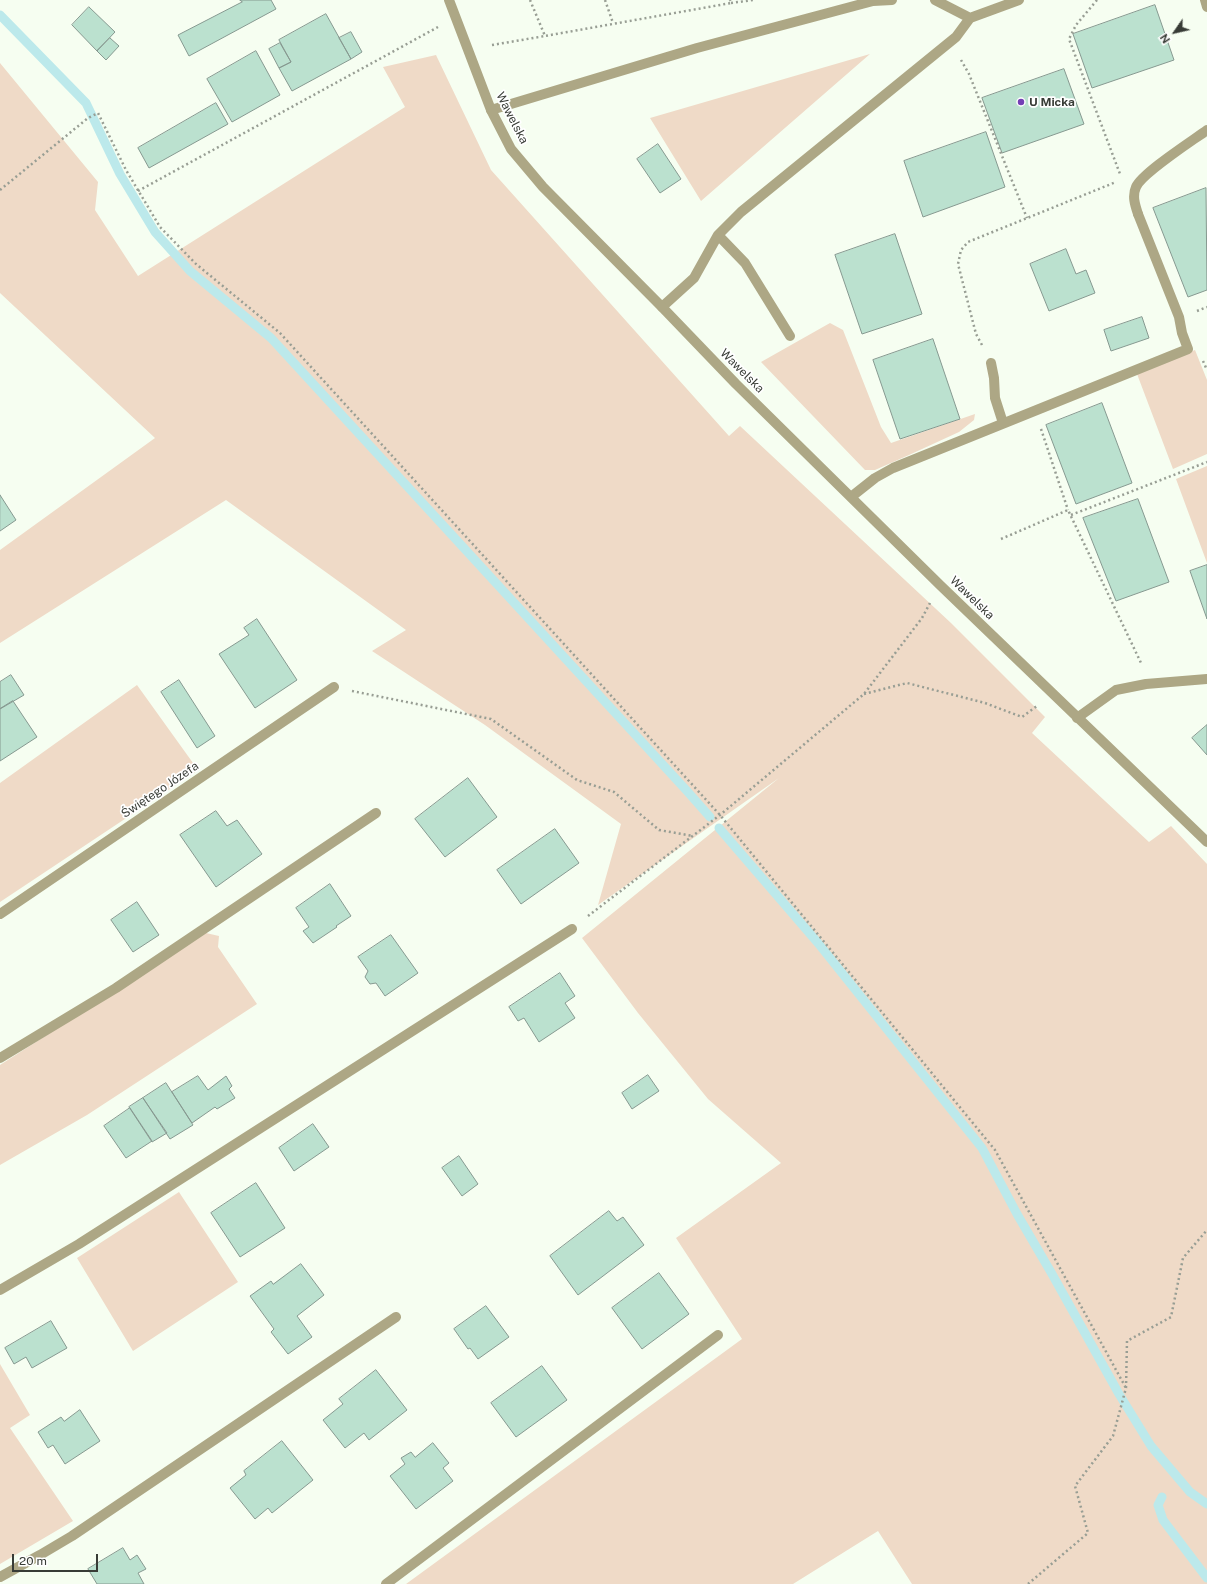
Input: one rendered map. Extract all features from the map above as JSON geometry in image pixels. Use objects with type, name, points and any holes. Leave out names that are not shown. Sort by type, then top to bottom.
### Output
[{"type":"street","name":"Wawelska","points":[[449,0],[491,110],[511,149],[543,187],[736,384],[941,586],[1207,842]]},
{"type":"street","points":[[491,110],[697,48],[873,1],[892,0]]},
{"type":"street","points":[[934,0],[970,18]]},
{"type":"street","points":[[662,307],[694,278],[718,235],[741,212],[956,37],[970,18],[1019,0]]},
{"type":"street","points":[[1205,0],[1207,7]]},
{"type":"street","points":[[851,497],[875,478],[893,468],[1188,349],[1182,333],[1179,317],[1138,214],[1134,194],[1140,180],[1207,130]]},
{"type":"street","points":[[718,235],[745,263],[790,336]]},
{"type":"street","points":[[990,363],[994,378],[995,398],[1003,423]]},
{"type":"street","points":[[1077,718],[1116,690],[1146,684],[1207,679]]},
{"type":"street","name":"Świętego Józefa","points":[[0,914],[334,687]]},
{"type":"street","points":[[0,1058],[116,988],[376,813]]},
{"type":"street","points":[[0,1290],[79,1244],[572,929]]},
{"type":"street","points":[[0,1577],[72,1536],[396,1317]]},
{"type":"street","points":[[386,1584],[718,1335]]},
{"type":"path","points":[[530,0],[545,36]]},
{"type":"path","points":[[605,0],[613,23]]},
{"type":"path","points":[[492,45],[731,2],[753,0]]},
{"type":"path","points":[[990,363],[976,334],[958,264],[961,250],[968,242],[1122,180],[1069,39],[1076,25],[1098,0]]},
{"type":"path","points":[[138,191],[456,17]]},
{"type":"path","points":[[950,41],[969,74],[1027,218]]},
{"type":"path","points":[[0,190],[88,118],[98,113],[126,170],[160,227],[196,264],[280,333],[720,815],[995,1150],[1126,1388]]},
{"type":"path","points":[[1035,411],[1068,510],[1142,666],[1146,684]]},
{"type":"path","points":[[1071,515],[1207,462]]},
{"type":"path","points":[[1001,539],[1068,510]]},
{"type":"path","points":[[572,929],[720,815],[864,694],[922,618],[941,586]]},
{"type":"path","points":[[864,694],[907,683],[963,697],[1022,716],[1053,694]]},
{"type":"path","points":[[334,687],[491,719],[577,780],[614,792],[659,830],[693,836]]},
{"type":"path","points":[[1028,1584],[1088,1533],[1075,1486],[1113,1436],[1126,1388],[1127,1341],[1171,1316],[1183,1258],[1207,1230]]},
{"type":"shaded area","points":[[870,54],[701,201],[650,118]]},
{"type":"shaded area","points":[[436,55],[491,170],[729,436],[740,426],[951,623],[1045,717],[1032,733],[1149,842],[1171,826],[1207,864],[1207,1584],[912,1584],[878,1531],[793,1584],[406,1584],[742,1339],[676,1238],[781,1163],[708,1099],[638,1013],[582,938],[779,778],[598,905],[621,824],[485,725],[372,651],[406,630],[226,500],[0,643],[0,550],[155,438],[0,293],[0,63],[98,182],[95,210],[138,276],[405,107],[383,67]]},
{"type":"shaded area","points":[[830,323],[843,330],[881,427],[891,443],[975,414],[974,420],[959,432],[909,455],[875,470],[865,470],[761,362]]},
{"type":"shaded area","points":[[1195,350],[1207,380],[1207,454],[1173,469],[1137,374]]},
{"type":"shaded area","points":[[1207,466],[1207,563],[1176,479]]},
{"type":"shaded area","points":[[137,685],[193,763],[200,769],[0,902],[0,783]]},
{"type":"shaded area","points":[[206,933],[219,936],[218,947],[257,1004],[87,1115],[0,1165],[0,1065]]},
{"type":"shaded area","points":[[179,1192],[238,1282],[133,1351],[77,1258]]},
{"type":"shaded area","points":[[0,1364],[30,1415],[10,1428],[73,1521],[0,1564]]},
{"type":"building","points":[[240,0],[271,0],[276,9],[189,56],[178,35],[242,2]]},
{"type":"building","points":[[1155,5],[1174,60],[1092,88],[1073,34]]},
{"type":"building","points":[[89,7],[115,32],[97,51],[72,25]]},
{"type":"building","points":[[326,14],[351,59],[292,91],[279,68],[291,62],[279,40]]},
{"type":"building","points":[[351,32],[362,52],[351,59],[339,38]]},
{"type":"building","points":[[110,38],[119,46],[106,60],[97,51]]},
{"type":"building","points":[[280,43],[291,62],[279,68],[269,49]]},
{"type":"building","points":[[256,51],[280,95],[232,122],[207,79]]},
{"type":"building","points":[[1064,69],[1084,124],[1002,153],[982,98]]},
{"type":"building","points":[[216,103],[228,124],[149,168],[138,148]]},
{"type":"building","points":[[986,132],[1005,187],[923,217],[904,161]]},
{"type":"building","points":[[658,144],[681,179],[660,193],[637,159]]},
{"type":"building","points":[[1206,188],[1207,290],[1188,297],[1153,208]]},
{"type":"building","points":[[895,234],[922,314],[862,334],[835,255]]},
{"type":"building","points":[[1066,249],[1076,274],[1086,270],[1095,293],[1049,311],[1030,264]]},
{"type":"building","points":[[1142,317],[1149,338],[1111,351],[1104,330]]},
{"type":"building","points":[[933,339],[960,419],[900,439],[873,360]]},
{"type":"building","points":[[1102,403],[1132,483],[1076,504],[1046,425]]},
{"type":"building","points":[[0,495],[16,520],[0,531]]},
{"type":"building","points":[[1138,499],[1169,582],[1116,601],[1083,518]]},
{"type":"building","points":[[1207,565],[1207,619],[1190,571]]},
{"type":"building","points":[[257,619],[297,680],[255,708],[219,654],[249,635],[244,628]]},
{"type":"building","points":[[11,675],[24,695],[0,709],[0,682]]},
{"type":"building","points":[[179,680],[215,736],[197,748],[161,692]]},
{"type":"building","points":[[13,701],[37,737],[0,761],[0,709]]},
{"type":"building","points":[[1207,725],[1207,755],[1192,738]]},
{"type":"building","points":[[468,778],[497,817],[445,857],[415,819]]},
{"type":"building","points":[[216,811],[227,826],[237,820],[262,854],[216,887],[180,835]]},
{"type":"building","points":[[555,829],[579,863],[521,904],[497,870]]},
{"type":"building","points":[[330,884],[351,916],[313,943],[303,931],[309,927],[296,908]]},
{"type":"building","points":[[137,902],[159,935],[133,952],[111,920]]},
{"type":"building","points":[[391,935],[418,973],[385,996],[376,983],[370,984],[365,977],[368,971],[358,957]]},
{"type":"building","points":[[560,973],[575,996],[565,1003],[575,1018],[539,1042],[524,1018],[518,1021],[509,1007]]},
{"type":"building","points":[[648,1075],[659,1091],[632,1109],[622,1093]]},
{"type":"building","points":[[198,1076],[208,1090],[226,1076],[232,1086],[229,1089],[235,1098],[217,1109],[215,1107],[192,1123],[172,1092]]},
{"type":"building","points":[[166,1083],[193,1125],[170,1139],[143,1098]]},
{"type":"building","points":[[143,1098],[167,1133],[152,1142],[129,1107]]},
{"type":"building","points":[[130,1108],[152,1141],[126,1158],[104,1126]]},
{"type":"building","points":[[313,1124],[329,1147],[294,1171],[279,1148]]},
{"type":"building","points":[[459,1156],[478,1184],[462,1196],[442,1168]]},
{"type":"building","points":[[256,1183],[285,1228],[240,1257],[211,1213]]},
{"type":"building","points":[[609,1211],[617,1221],[623,1217],[644,1245],[578,1295],[550,1256]]},
{"type":"building","points":[[301,1264],[324,1295],[297,1316],[312,1337],[288,1354],[271,1332],[274,1329],[250,1296],[271,1281],[273,1284]]},
{"type":"building","points":[[659,1273],[689,1314],[642,1349],[612,1308]]},
{"type":"building","points":[[486,1306],[509,1337],[478,1359],[470,1348],[468,1349],[454,1329]]},
{"type":"building","points":[[51,1321],[67,1348],[32,1368],[26,1357],[14,1364],[5,1348]]},
{"type":"building","points":[[542,1366],[567,1400],[516,1437],[491,1403]]},
{"type":"building","points":[[376,1370],[407,1410],[369,1440],[364,1433],[345,1448],[323,1420],[343,1404],[339,1399]]},
{"type":"building","points":[[80,1410],[100,1441],[65,1464],[53,1445],[48,1448],[38,1432],[61,1417],[64,1421]]},
{"type":"building","points":[[282,1441],[313,1480],[272,1513],[268,1508],[255,1519],[230,1488],[246,1475],[244,1471]]},
{"type":"building","points":[[433,1443],[449,1463],[443,1468],[453,1481],[416,1509],[390,1476],[405,1464],[401,1458],[411,1452],[415,1457]]},
{"type":"building","points":[[123,1548],[130,1560],[137,1555],[146,1569],[138,1573],[144,1584],[97,1584],[88,1569]]},
{"type":"waterway","points":[[0,15],[86,103],[120,174],[155,232],[190,271],[271,338],[710,817]]},
{"type":"waterway","points":[[719,828],[818,943],[982,1148],[1017,1214],[1119,1394],[1151,1446],[1190,1492],[1207,1504]]},
{"type":"waterway","points":[[1162,1497],[1158,1505],[1163,1520],[1207,1578]]},
{"type":"place","name":"U Micka","points":[[1021,102]]}]
